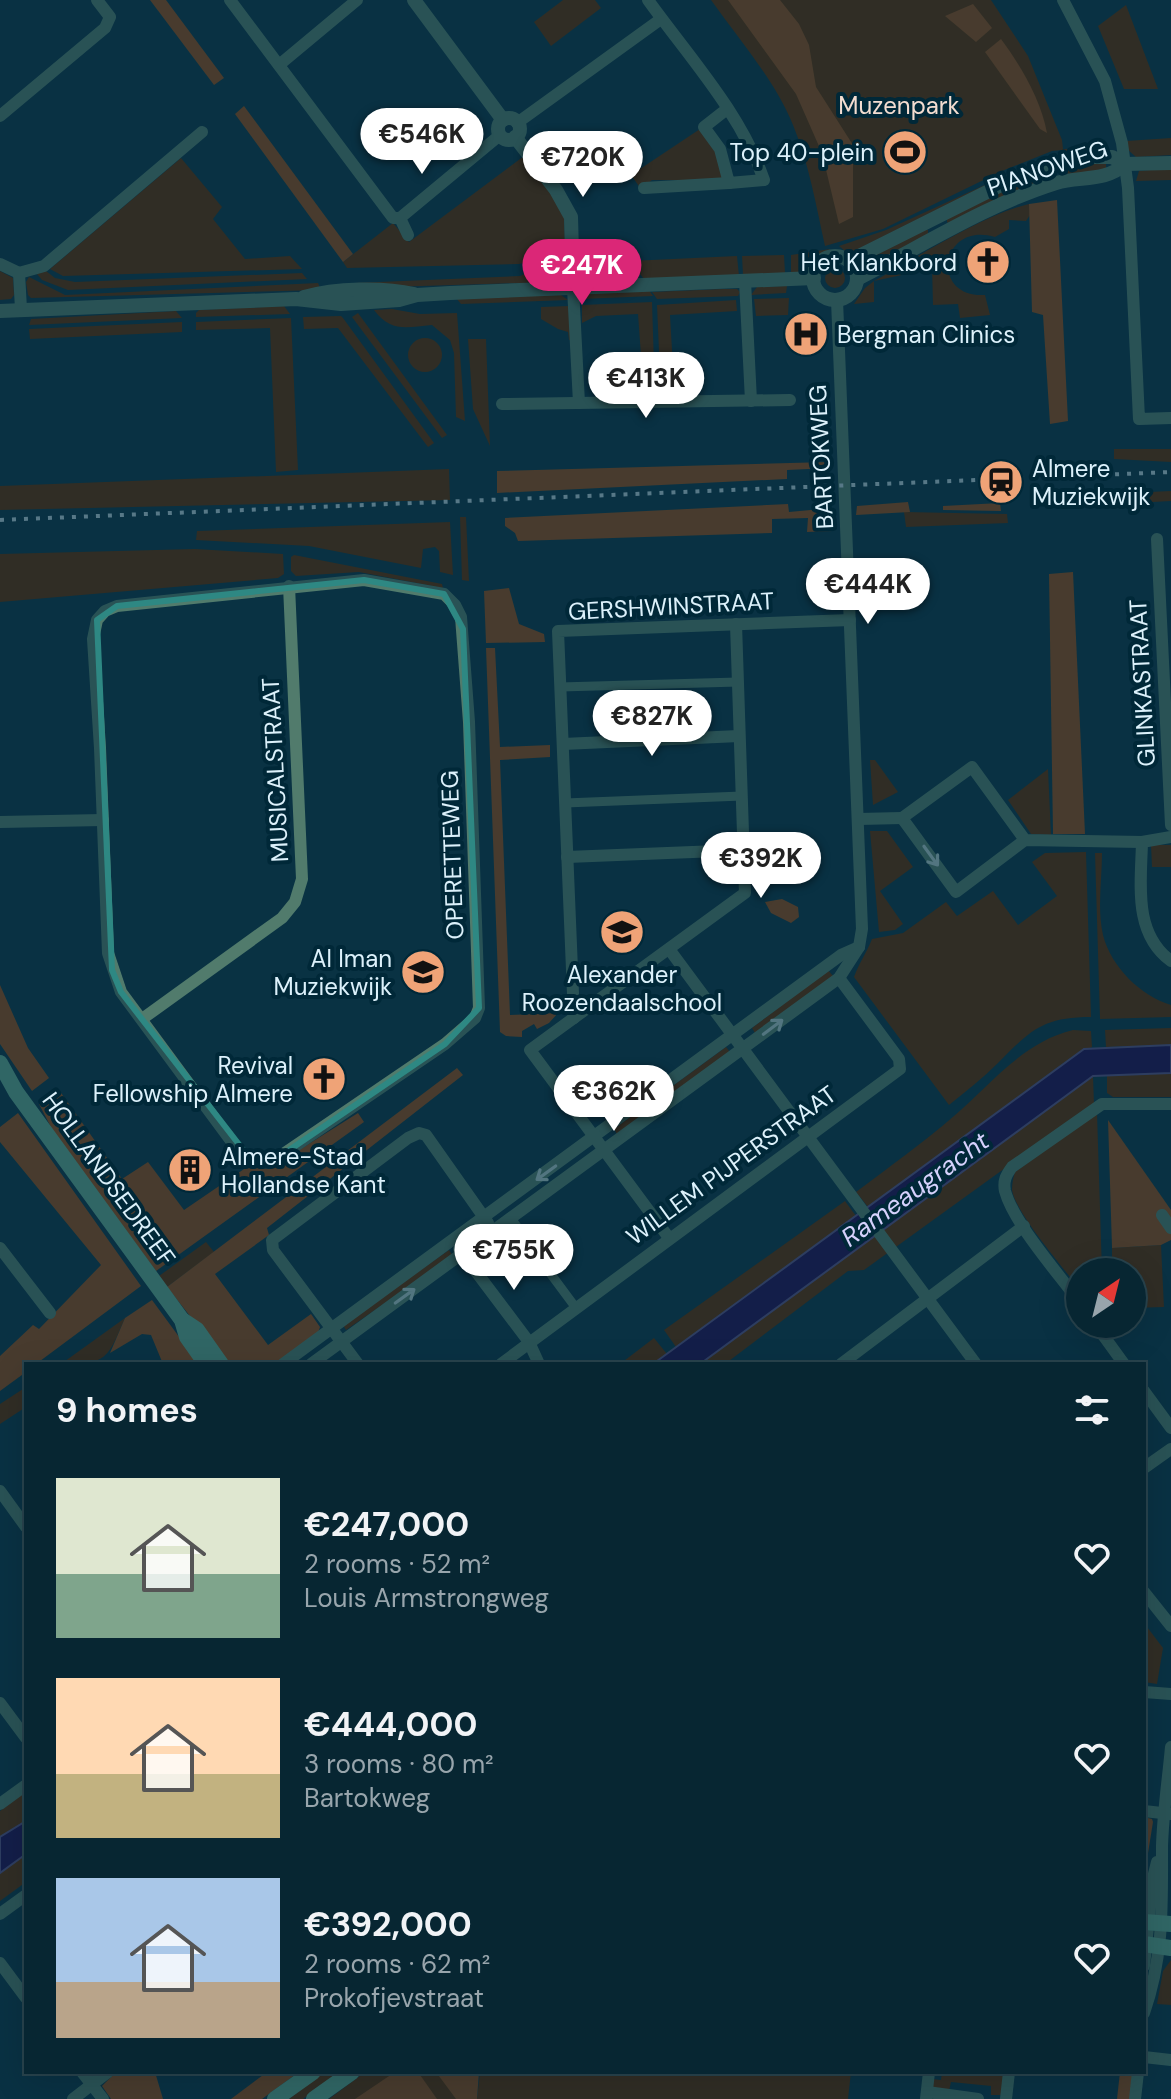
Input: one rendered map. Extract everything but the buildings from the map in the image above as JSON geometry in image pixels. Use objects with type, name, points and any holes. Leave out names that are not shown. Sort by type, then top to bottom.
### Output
[{"type":"main road","name":"HOLLANDSEDREEF","points":[[0,1063],[25,1104],[182,1320],[187,1337],[205,1362]]},
{"type":"main road","name":"HOLLANDSEDREEF","points":[[182,1320],[197,1330],[220,1362]]},
{"type":"main road","points":[[275,2099],[310,2074]]},
{"type":"main road","points":[[314,2099],[349,2074]]},
{"type":"street","points":[[0,116],[105,28],[110,17],[97,0]]},
{"type":"street","points":[[230,0],[393,218],[400,218],[509,129],[661,19]]},
{"type":"street","points":[[279,65],[357,0]]},
{"type":"street","points":[[414,0],[556,190],[571,217],[579,403]]},
{"type":"street","points":[[644,188],[764,180],[753,147],[648,0]]},
{"type":"street","points":[[1063,0],[1105,81],[1125,164],[1139,419],[1171,418]]},
{"type":"street","points":[[727,109],[704,127],[720,149],[729,183]]},
{"type":"street","points":[[0,264],[19,273],[44,266],[202,132]]},
{"type":"street","name":"PIANOWEG","points":[[849,261],[1007,182],[1057,161],[1112,157],[1125,164],[1171,163]]},
{"type":"street","name":"PIANOWEG","points":[[857,279],[1018,197],[1059,182],[1115,173],[1125,164]]},
{"type":"street","points":[[400,218],[408,235]]},
{"type":"street","points":[[934,220],[940,235]]},
{"type":"street","points":[[839,257],[849,261],[857,279],[848,295],[837,300],[823,296],[814,278],[817,266],[828,258],[839,257]]},
{"type":"street","points":[[19,273],[21,309]]},
{"type":"street","points":[[0,311],[296,299],[341,304],[399,300],[417,295],[814,278]]},
{"type":"street","points":[[745,281],[751,401]]},
{"type":"street","name":"BARTOKWEG","points":[[314,1362],[839,978],[859,947],[862,929],[859,819],[837,300]]},
{"type":"street","points":[[502,404],[790,400]]},
{"type":"street","name":"GLINKASTRAAT","points":[[1157,539],[1165,607],[1171,825]]},
{"type":"street","name":"OPERETTEWEG","points":[[364,580],[444,594],[461,617],[469,722],[479,1008],[475,1018],[445,1044],[279,1157],[266,1161],[251,1160],[240,1153],[121,992],[108,953],[93,639],[97,620],[105,611],[117,606],[289,586],[364,580]]},
{"type":"street","name":"MUSICALSTRAAT","points":[[142,1019],[282,918],[295,902],[302,879],[289,586]]},
{"type":"street","name":"GERSHWINSTRAAT","points":[[574,1018],[558,631],[850,620]]},
{"type":"street","points":[[669,1238],[530,1050],[745,893],[736,624]]},
{"type":"street","points":[[560,687],[738,682]]},
{"type":"street","points":[[563,744],[739,736]]},
{"type":"street","points":[[859,819],[902,818],[972,767],[1025,840]]},
{"type":"street","points":[[565,803],[742,796]]},
{"type":"street","points":[[902,818],[956,892],[1025,840],[1142,842],[1171,837]]},
{"type":"street","points":[[0,822],[103,820]]},
{"type":"street","points":[[1142,842],[1143,921],[1154,945],[1171,961]]},
{"type":"street","points":[[567,857],[743,850]]},
{"type":"street","points":[[286,1362],[841,955],[859,947]]},
{"type":"street","points":[[669,949],[975,1362]]},
{"type":"street","name":"WILLEM PIJPERSTRAAT","points":[[504,1362],[900,1069],[899,1059],[839,978]]},
{"type":"street","points":[[1066,1284],[1024,1226],[1005,1190],[1005,1177],[1012,1167],[1102,1104],[1171,1104]]},
{"type":"street","points":[[357,1362],[273,1250],[272,1240],[408,1138],[419,1133],[426,1135],[493,1230]]},
{"type":"street","points":[[1162,1215],[1171,1228]]},
{"type":"street","points":[[510,1217],[537,1254]]},
{"type":"street","points":[[844,1362],[1024,1226]]},
{"type":"street","points":[[454,1240],[529,1342],[538,1362]]},
{"type":"street","points":[[0,1248],[50,1313]]},
{"type":"street","points":[[550,1273],[576,1308]]},
{"type":"street","points":[[1105,1338],[1123,1362]]},
{"type":"street","points":[[1146,1394],[1171,1428]]},
{"type":"street","points":[[1146,1467],[1171,1449]]},
{"type":"street","points":[[0,1491],[24,1524]]},
{"type":"street","points":[[1146,1600],[1171,1626]]},
{"type":"street","points":[[1146,1692],[1171,1694]]},
{"type":"street","points":[[0,1703],[24,1735]]},
{"type":"street","points":[[1146,2007],[1156,1979],[1153,1878],[1168,1814],[1171,1747]]},
{"type":"street","points":[[0,1804],[24,1786]]},
{"type":"street","points":[[1146,1811],[1168,1814]]},
{"type":"street","points":[[0,1914],[24,1896]]},
{"type":"street","points":[[0,1963],[24,1995]]},
{"type":"street","points":[[1146,2057],[1171,2060]]},
{"type":"street","points":[[84,2074],[103,2099]]},
{"type":"street","points":[[73,2099],[106,2074]]},
{"type":"street","points":[[929,2074],[927,2096],[978,2099]]},
{"type":"street","points":[[1006,2099],[1009,2074]]},
{"type":"street","points":[[1135,2099],[1138,2074]]},
{"type":"highlighted area","points":[[364,580],[444,594],[463,629],[479,1008],[445,1044],[279,1157],[251,1160],[121,992],[112,970],[97,620],[117,606]]},
{"type":"green space","points":[[563,0],[595,0],[601,8],[551,46],[534,22]]},
{"type":"green space","name":"Muzenpark","points":[[711,0],[991,0],[1028,56],[1063,149],[1104,148],[1105,152],[1063,156],[1062,150],[1052,151],[1002,171],[883,229],[825,246],[812,185],[793,125],[767,76]]},
{"type":"green space","points":[[1126,5],[1158,89],[1124,89],[1098,26]]},
{"type":"green space","points":[[700,129],[716,151],[725,177],[719,180],[652,180],[641,189],[631,175]]},
{"type":"green space","points":[[1171,138],[1171,155],[1136,157],[1127,149],[1126,141]]},
{"type":"green space","points":[[524,156],[564,212],[565,243],[519,264],[347,268],[343,262],[393,223],[409,242]]},
{"type":"green space","points":[[1048,156],[1051,159],[851,256],[839,246],[886,230]]},
{"type":"green space","points":[[181,158],[222,207],[213,219],[245,259],[290,256],[302,269],[63,276],[50,269]]},
{"type":"green space","points":[[1106,160],[1106,171],[1066,175],[1064,165]]},
{"type":"green space","points":[[1052,167],[1055,179],[950,225],[947,222],[947,219]]},
{"type":"green space","points":[[1171,168],[1171,180],[1136,181],[1139,171]]},
{"type":"green space","points":[[1029,204],[1030,215],[1026,221],[1009,220],[1009,229],[995,237],[976,235],[962,240],[953,249],[948,261],[949,274],[955,285],[967,293],[985,295],[990,315],[960,318],[958,304],[933,305],[932,266],[903,267],[902,275],[874,281],[991,217]]},
{"type":"green space","points":[[924,229],[928,230],[928,234],[862,269],[858,261]]},
{"type":"green space","points":[[830,249],[820,254],[806,271],[791,273],[791,255]]},
{"type":"green space","points":[[567,255],[565,275],[555,282],[358,288],[355,283],[520,276]]},
{"type":"green space","points":[[784,255],[785,273],[743,275],[742,256]]},
{"type":"green space","points":[[581,256],[625,261],[640,280],[583,281]]},
{"type":"green space","points":[[737,256],[739,276],[644,279],[630,261]]},
{"type":"green space","points":[[831,268],[839,268],[845,278],[839,288],[831,288],[825,282],[825,274]]},
{"type":"green space","points":[[0,271],[13,278],[14,295],[11,299],[0,300]]},
{"type":"green space","points":[[46,271],[55,278],[75,282],[302,273],[307,279],[68,290],[42,280],[37,274]]},
{"type":"green space","points":[[29,277],[65,295],[318,283],[321,290],[31,298],[26,282]]},
{"type":"green space","points":[[874,281],[874,302],[854,304],[865,288]]},
{"type":"green space","points":[[787,286],[786,293],[751,295],[757,287]]},
{"type":"green space","points":[[737,289],[740,292],[738,296],[657,299],[652,292]]},
{"type":"green space","points":[[649,290],[653,296],[581,299],[591,292]]},
{"type":"green space","points":[[561,295],[568,300],[461,304],[456,298]]},
{"type":"green space","points":[[789,298],[788,315],[756,316],[754,299]]},
{"type":"green space","points":[[736,300],[737,311],[670,315],[674,385],[667,384],[666,397],[661,397],[657,305]]},
{"type":"green space","points":[[652,302],[655,396],[651,396],[650,383],[643,383],[638,314],[596,316],[582,323],[582,305]]},
{"type":"green space","points":[[284,306],[290,314],[196,317],[199,310]]},
{"type":"green space","points":[[570,306],[569,340],[568,332],[541,319],[541,307]]},
{"type":"green space","points":[[392,309],[420,314],[457,313],[465,421],[456,417],[454,353],[450,340],[432,325],[400,327],[387,322],[374,310]]},
{"type":"green space","points":[[176,311],[182,318],[29,325],[31,319]]},
{"type":"green space","points":[[358,313],[447,435],[442,438],[352,317]]},
{"type":"green space","points":[[341,316],[434,443],[428,447],[338,328],[304,329],[303,317]]},
{"type":"green space","points":[[291,318],[298,470],[276,472],[270,328],[196,330],[196,322]]},
{"type":"green space","points":[[182,322],[182,332],[30,339],[29,329]]},
{"type":"green space","points":[[425,338],[437,343],[442,355],[437,367],[425,372],[413,367],[408,355],[413,343]]},
{"type":"green space","points":[[468,339],[486,339],[490,446],[473,409]]},
{"type":"green space","points":[[1114,449],[1171,449],[1171,462],[1114,459]]},
{"type":"green space","points":[[449,469],[450,500],[0,510],[0,486]]},
{"type":"green space","points":[[1171,491],[1171,501],[1099,505],[1098,499],[1106,498],[1106,494]]},
{"type":"green space","points":[[904,512],[1007,514],[1008,523],[906,527]]},
{"type":"green space","points":[[460,517],[466,517],[469,581],[462,580]]},
{"type":"green space","points":[[450,522],[453,575],[440,572],[439,551],[435,547],[423,549],[421,568],[309,546],[196,540],[197,531]]},
{"type":"green space","points":[[195,549],[283,554],[284,574],[278,578],[0,602],[0,554]]},
{"type":"green space","points":[[294,555],[442,584],[443,588],[359,572],[296,576],[291,571],[291,557]]},
{"type":"green space","points":[[870,760],[875,760],[898,792],[873,805]]},
{"type":"green space","points":[[1048,769],[1051,835],[1031,834],[1008,800]]},
{"type":"green space","points":[[870,831],[887,831],[913,867],[880,891],[903,924],[895,930],[879,932]]},
{"type":"green space","points":[[1151,845],[1171,845],[1171,867],[1152,867]]},
{"type":"green space","points":[[1086,852],[1091,1017],[1060,1020],[1038,1028],[949,1105],[854,977],[872,939],[903,933],[946,902],[957,916],[993,891],[1018,925],[1057,896],[1032,862],[1045,853]]},
{"type":"green space","points":[[1095,853],[1102,853],[1100,915],[1107,947],[1129,979],[1149,995],[1171,1005],[1171,1017],[1100,1019]]},
{"type":"green space","points":[[828,970],[833,976],[755,1033],[752,1028]]},
{"type":"green space","points":[[1171,1028],[1171,1045],[1106,1047],[1105,1030]]},
{"type":"green space","points":[[1073,1030],[1091,1031],[1092,1047],[1072,1057],[868,1207],[856,1192],[942,1126],[1023,1054]]},
{"type":"green space","points":[[726,1047],[730,1052],[617,1134],[614,1129]]},
{"type":"green space","points":[[1171,1073],[1171,1097],[1113,1097],[1107,1093],[1107,1075]]},
{"type":"green space","points":[[1093,1076],[1094,1104],[864,1270],[848,1271],[728,1362],[703,1362]]},
{"type":"green space","points":[[1097,1113],[1102,1258],[1066,1258],[1066,1272],[1015,1200],[1012,1186],[1015,1172]]},
{"type":"green space","points":[[845,1201],[856,1216],[676,1347],[664,1330]]},
{"type":"green space","points":[[206,1242],[214,1252],[167,1287],[159,1276]]},
{"type":"green space","points":[[1161,1245],[1164,1307],[1146,1308],[1146,1258],[1112,1258],[1112,1248]]},
{"type":"green space","points":[[449,1250],[453,1256],[346,1330],[343,1325]]},
{"type":"green space","points":[[125,1318],[104,1356],[91,1362],[64,1362]]},
{"type":"green space","points":[[654,1338],[667,1354],[656,1362],[623,1362]]},
{"type":"green space","points":[[24,1388],[24,1408],[0,1424],[0,1404]]},
{"type":"green space","points":[[1146,1626],[1163,1648],[1157,1684],[1146,1682]]},
{"type":"green space","points":[[24,1793],[24,1822],[0,1837],[0,1811]]},
{"type":"green space","points":[[24,1855],[24,1883],[0,1901],[0,1873]]},
{"type":"green space","points":[[1171,1960],[1171,2005],[1157,2004],[1163,1971]]},
{"type":"green space","points":[[321,2074],[336,2074],[303,2099],[289,2099]]},
{"type":"green space","points":[[362,2074],[456,2074],[476,2099],[329,2099]]},
{"type":"green space","points":[[480,2074],[851,2074],[848,2099],[477,2099]]},
{"type":"green space","points":[[942,2074],[1006,2074],[1001,2095],[991,2095],[991,2086],[951,2082],[949,2091],[938,2091],[931,2086],[932,2079],[941,2080]]},
{"type":"shaded area","points":[[150,0],[166,0],[224,78],[214,85]]},
{"type":"shaded area","points":[[728,0],[780,0],[799,24],[809,45],[816,87],[853,145],[853,217],[839,224],[822,153],[796,94]]},
{"type":"shaded area","points":[[973,4],[992,28],[976,42],[945,16]]},
{"type":"shaded area","points":[[1001,39],[1029,84],[1047,133],[1040,129],[985,52]]},
{"type":"shaded area","points":[[244,106],[353,254],[343,262],[235,114]]},
{"type":"shaded area","points":[[1057,200],[1068,421],[1050,424],[1043,315],[1032,312],[1029,204]]},
{"type":"shaded area","points":[[828,462],[830,468],[787,470],[787,479],[497,493],[497,471]]},
{"type":"shaded area","points":[[908,502],[910,512],[856,515],[857,506]]},
{"type":"shaded area","points":[[1000,503],[1001,511],[943,510],[943,506]]},
{"type":"shaded area","points":[[788,504],[789,512],[832,508],[833,531],[807,532],[808,518],[772,519],[772,533],[518,541],[515,533],[505,526],[505,518]]},
{"type":"shaded area","points":[[1073,572],[1085,834],[1053,834],[1049,574]]},
{"type":"shaded area","points":[[509,588],[519,624],[544,634],[545,642],[486,643],[484,591]]},
{"type":"shaded area","points":[[486,648],[495,648],[500,747],[550,745],[550,757],[500,760],[510,1015],[558,1013],[549,1023],[537,1029],[534,1024],[522,1031],[522,1037],[506,1036],[500,1032]]},
{"type":"shaded area","points":[[782,899],[798,907],[799,917],[791,923],[771,913],[765,902]]},
{"type":"shaded area","points":[[0,985],[28,1048],[49,1078],[32,1091],[0,1044]]},
{"type":"shaded area","points":[[457,1068],[463,1075],[267,1228],[269,1235],[215,1274],[268,1345],[311,1314],[320,1327],[318,1333],[279,1362],[226,1362],[167,1287]]},
{"type":"shaded area","points":[[59,1090],[122,1179],[148,1162],[184,1210],[247,1167],[269,1169],[358,1113],[364,1122],[156,1271],[54,1133],[39,1104]]},
{"type":"shaded area","points":[[18,1113],[141,1286],[39,1362],[24,1362],[24,1373],[0,1391],[0,1356],[33,1325],[39,1329],[101,1265],[0,1142],[0,1127]]},
{"type":"shaded area","points":[[1108,1120],[1171,1210],[1171,1240],[1161,1245],[1112,1248]]},
{"type":"shaded area","points":[[152,1300],[198,1362],[162,1362],[151,1335],[142,1334],[110,1353],[125,1318]]},
{"type":"shaded area","points":[[1146,1818],[1153,1822],[1146,1866]]},
{"type":"shaded area","points":[[114,2074],[156,2074],[163,2099],[111,2099],[102,2086]]},
{"type":"shaded area","points":[[264,2074],[296,2074],[262,2099],[231,2099]]},
{"type":"shaded area","points":[[392,2074],[419,2074],[437,2099],[355,2099]]},
{"type":"shaded area","points":[[437,2074],[479,2074],[477,2099],[456,2099]]},
{"type":"shaded area","points":[[1120,2074],[1133,2074],[1130,2099],[1117,2099]]},
{"type":"water","name":"Rameaugracht","points":[[1171,1045],[1171,1073],[1093,1076],[703,1362],[656,1362],[1084,1049]]},
{"type":"water","points":[[24,1822],[24,1855],[0,1873],[0,1837]]},
{"type":"railway","points":[[0,520],[1171,472]]},
{"type":"place","name":"Top 40-plein","points":[[905,152]]},
{"type":"place","name":"Het Klankbord","points":[[988,262]]},
{"type":"place","name":"Bergman Clinics","points":[[806,334]]},
{"type":"place","name":"Almere Muziekwijk","points":[[1001,482]]},
{"type":"place","name":"Alexander Roozendaalschool","points":[[622,932]]},
{"type":"place","name":"Al Iman Muziekwijk","points":[[423,972]]},
{"type":"place","name":"Revival Fellowship Almere","points":[[324,1079]]},
{"type":"place","name":"Almere-Stad Hollandse Kant","points":[[190,1170]]}]
